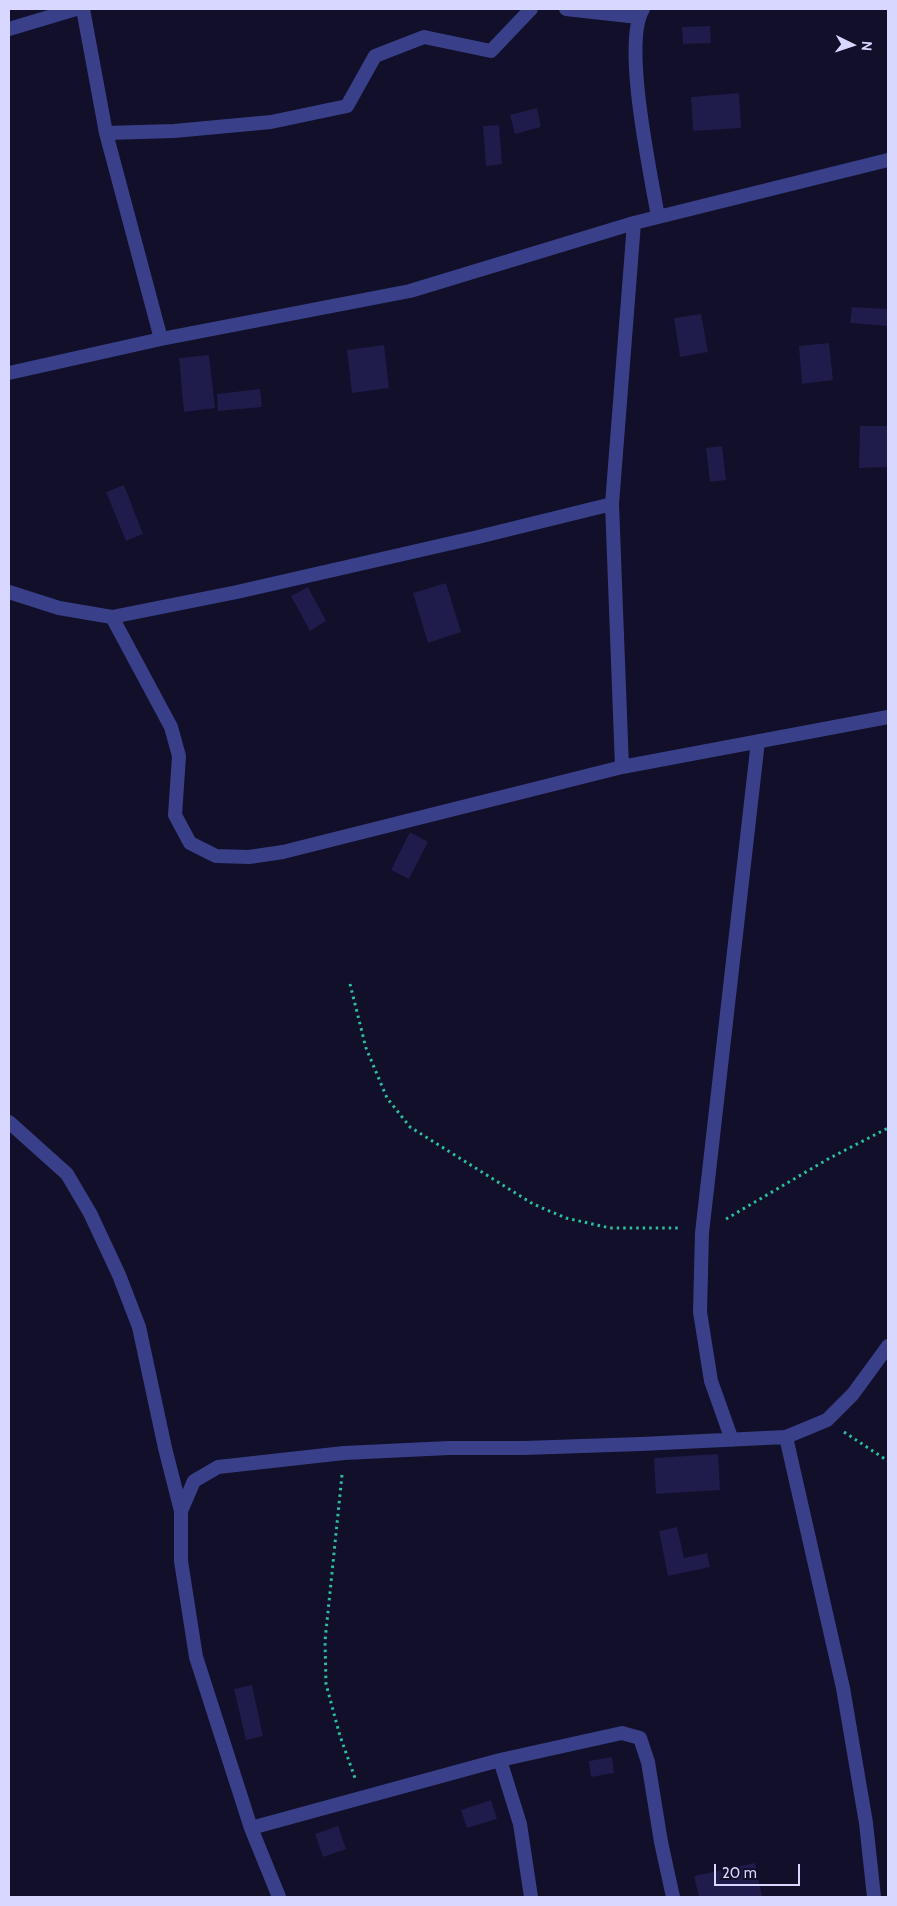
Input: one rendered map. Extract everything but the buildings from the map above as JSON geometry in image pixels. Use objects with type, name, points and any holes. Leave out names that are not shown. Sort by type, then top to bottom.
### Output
[{"type":"street","points":[[9,29],[76,9]]},
{"type":"street","points":[[83,9],[106,132],[162,339]]},
{"type":"street","points":[[106,132],[174,131],[272,122],[347,106],[375,56],[424,37],[491,51],[531,9]]},
{"type":"street","points":[[566,9],[640,13],[635,56],[644,133],[658,217]]},
{"type":"street","points":[[9,372],[162,339],[410,291],[634,223],[888,160]]},
{"type":"street","points":[[622,767],[612,504],[634,223]]},
{"type":"street","points":[[9,592],[59,608],[112,617],[237,592],[478,537],[612,504]]},
{"type":"street","points":[[112,617],[171,727],[178,756],[175,815],[190,843],[216,856],[249,857],[283,852],[622,767],[888,717]]},
{"type":"street","points":[[732,1440],[711,1381],[700,1312],[702,1231],[758,741]]},
{"type":"street","points":[[9,1122],[67,1174],[90,1213],[119,1275],[139,1327],[151,1389],[181,1511],[181,1561],[196,1657],[251,1828],[278,1897]]},
{"type":"street","points":[[181,1511],[194,1481],[218,1467],[344,1453],[448,1448],[524,1448],[786,1437],[827,1420],[853,1394],[888,1346]]},
{"type":"street","points":[[786,1437],[843,1688],[866,1823],[874,1897]]},
{"type":"street","points":[[251,1828],[500,1760],[622,1733],[640,1738],[648,1762],[661,1842],[674,1897]]},
{"type":"street","points":[[500,1760],[520,1824],[531,1897]]},
{"type":"path","points":[[350,984],[366,1048],[387,1098],[410,1127],[533,1204],[566,1218],[610,1228],[702,1231],[888,1128]]},
{"type":"path","points":[[827,1420],[888,1461]]},
{"type":"path","points":[[344,1453],[324,1641],[326,1684],[340,1736],[362,1797]]}]
